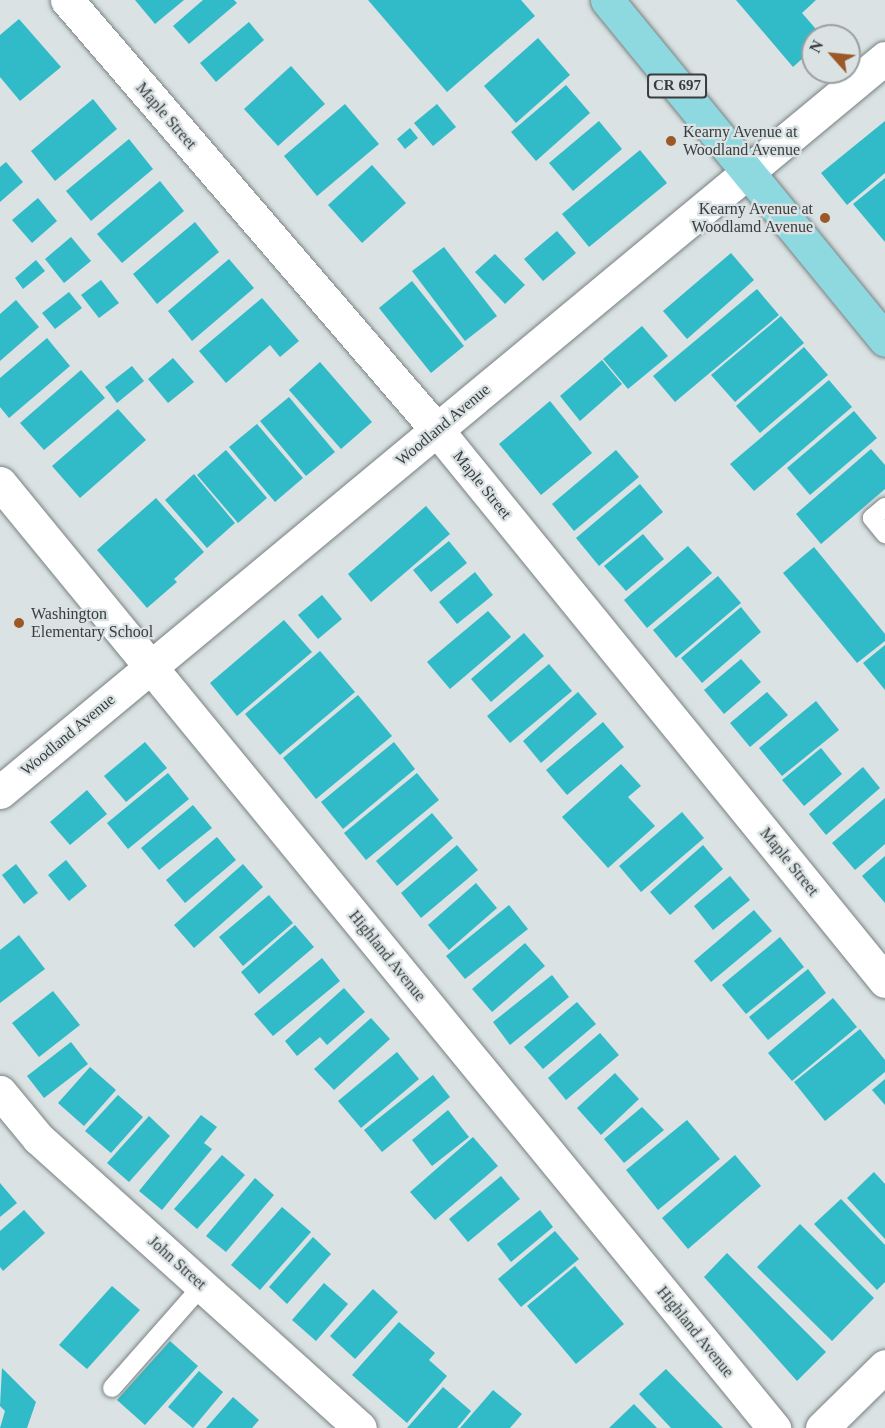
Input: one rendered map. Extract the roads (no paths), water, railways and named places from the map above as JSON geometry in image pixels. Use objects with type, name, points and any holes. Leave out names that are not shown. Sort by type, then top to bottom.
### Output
[{"type":"main road","name":"CR 697","points":[[607,0],[885,340]]},
{"type":"street","name":"Maple Street","points":[[67,0],[437,430],[885,981]]},
{"type":"street","name":"Woodland Avenue","points":[[0,792],[885,58]]},
{"type":"street","name":"Highland Avenue","points":[[0,483],[774,1428]]},
{"type":"street","name":"John Street","points":[[0,1092],[38,1138],[360,1428]]},
{"type":"street","points":[[822,1428],[885,1366]]},
{"type":"lane","points":[[885,507],[872,518],[885,534]]},
{"type":"lane","points":[[112,1388],[202,1286]]},
{"type":"place","name":"Kearny Avenue at Woodland Avenue","points":[[671,141]]},
{"type":"place","name":"Kearny Avenue at Woodlamd Avenue","points":[[825,218]]},
{"type":"place","name":"Washington Elementary School","points":[[19,623]]}]
